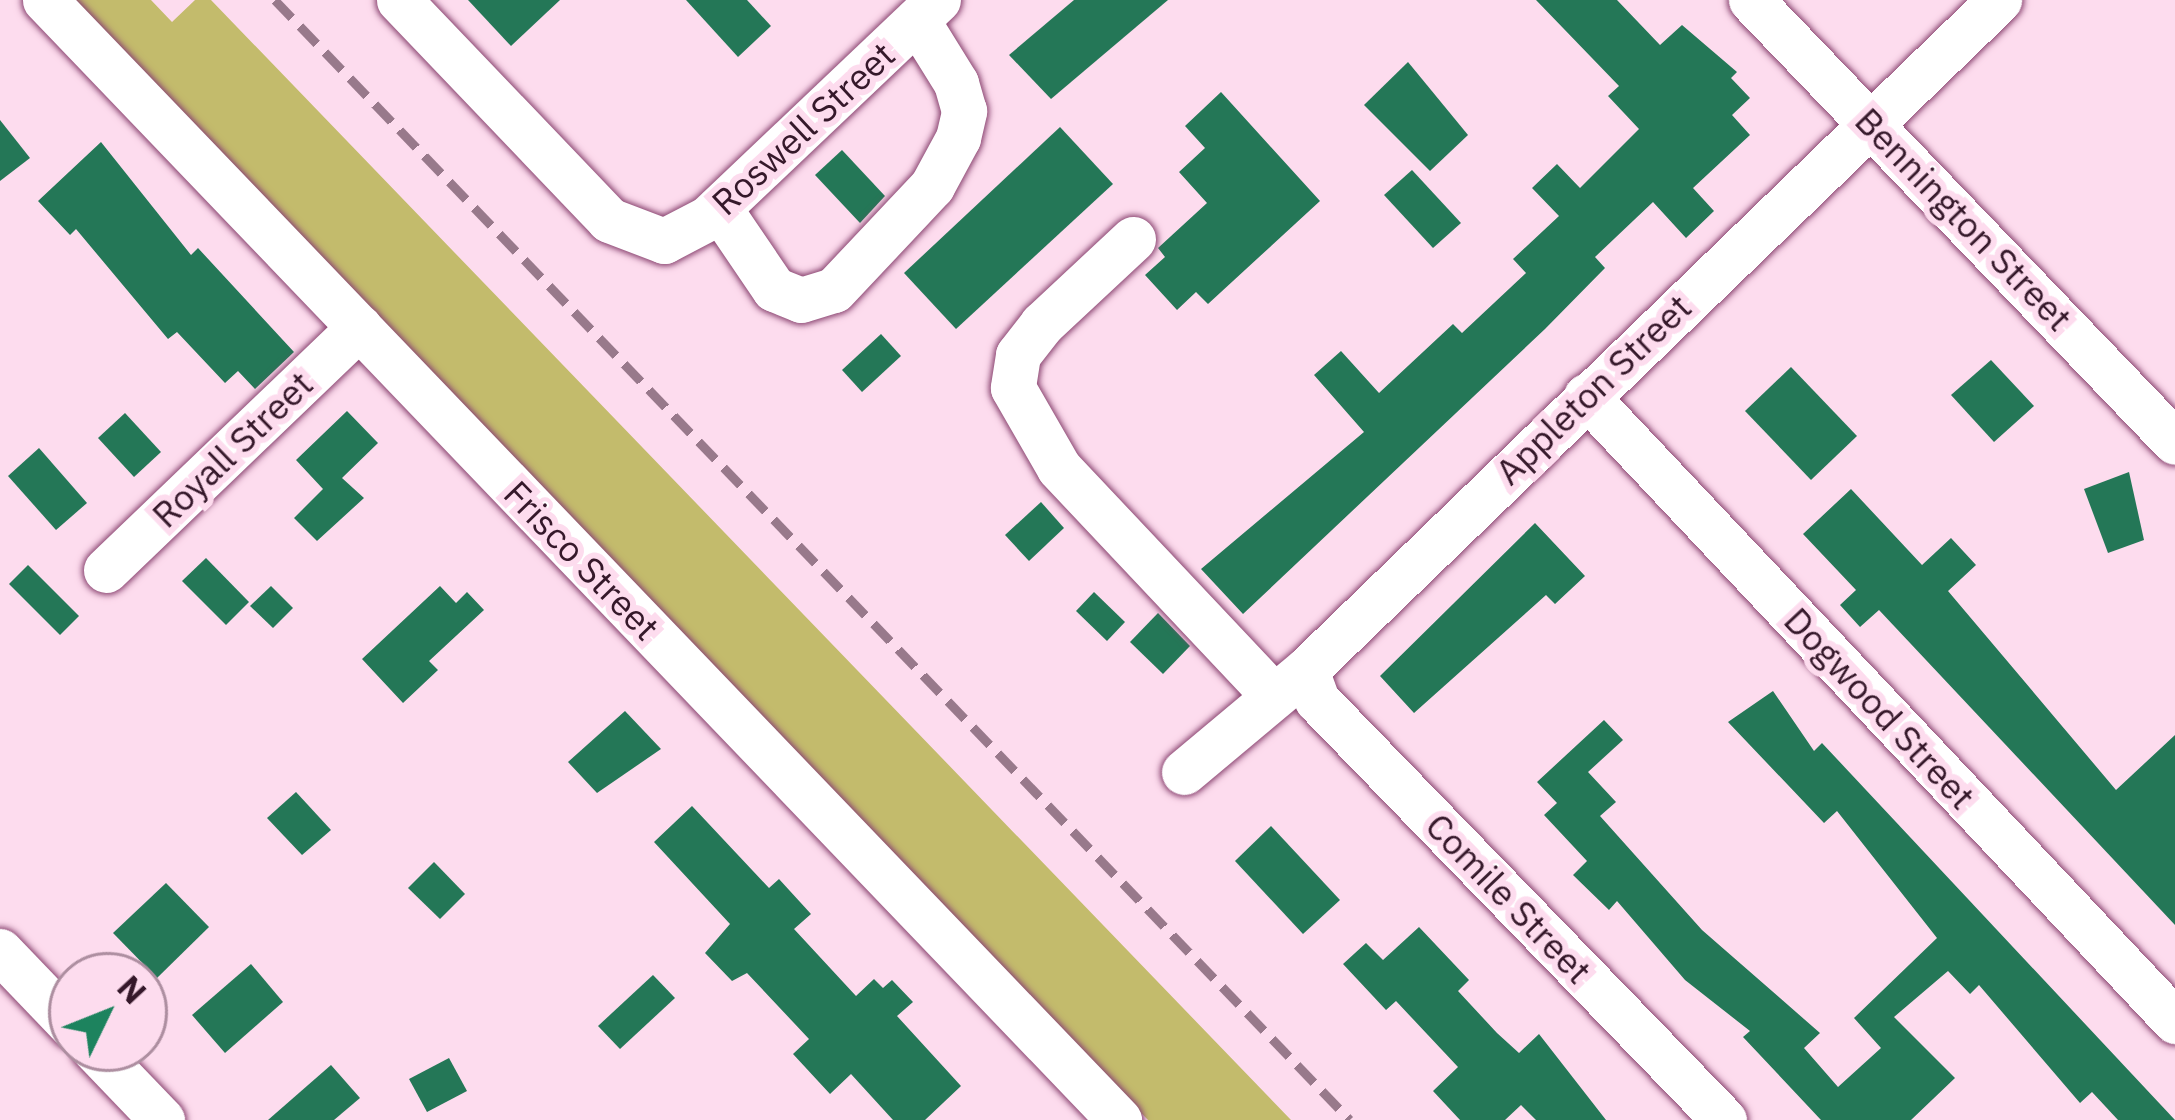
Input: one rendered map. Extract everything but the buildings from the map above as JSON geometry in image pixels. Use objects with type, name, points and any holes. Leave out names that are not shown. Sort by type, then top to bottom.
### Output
[{"type":"street","name":"Frisco Street","points":[[45,0],[1118,1120]]},
{"type":"street","name":"Roswell Street","points":[[399,0],[634,236],[664,242],[719,208],[928,10]]},
{"type":"street","name":"Bennington Street","points":[[1751,0],[2166,415]]},
{"type":"street","name":"Appleton Street","points":[[1184,772],[1290,683],[2000,0]]},
{"type":"street","points":[[719,208],[774,289],[801,300],[834,290],[932,186],[958,138],[964,110],[928,10]]},
{"type":"street","name":"Comile Street","points":[[1132,239],[1042,324],[1018,355],[1013,388],[1030,432],[1059,467],[1290,683],[1317,700],[1724,1120]]},
{"type":"street","name":"Royall Street","points":[[106,570],[359,327]]},
{"type":"street","name":"Dogwood Street","points":[[1586,396],[2175,1021]]},
{"type":"street","points":[[0,951],[48,1001]]},
{"type":"street","points":[[116,1072],[162,1120]]},
{"type":"shaded area","points":[[68,0],[151,0],[172,22],[195,0],[211,0],[1291,1120],[1148,1120]]},
{"type":"railway","points":[[275,0],[1350,1120]]}]
